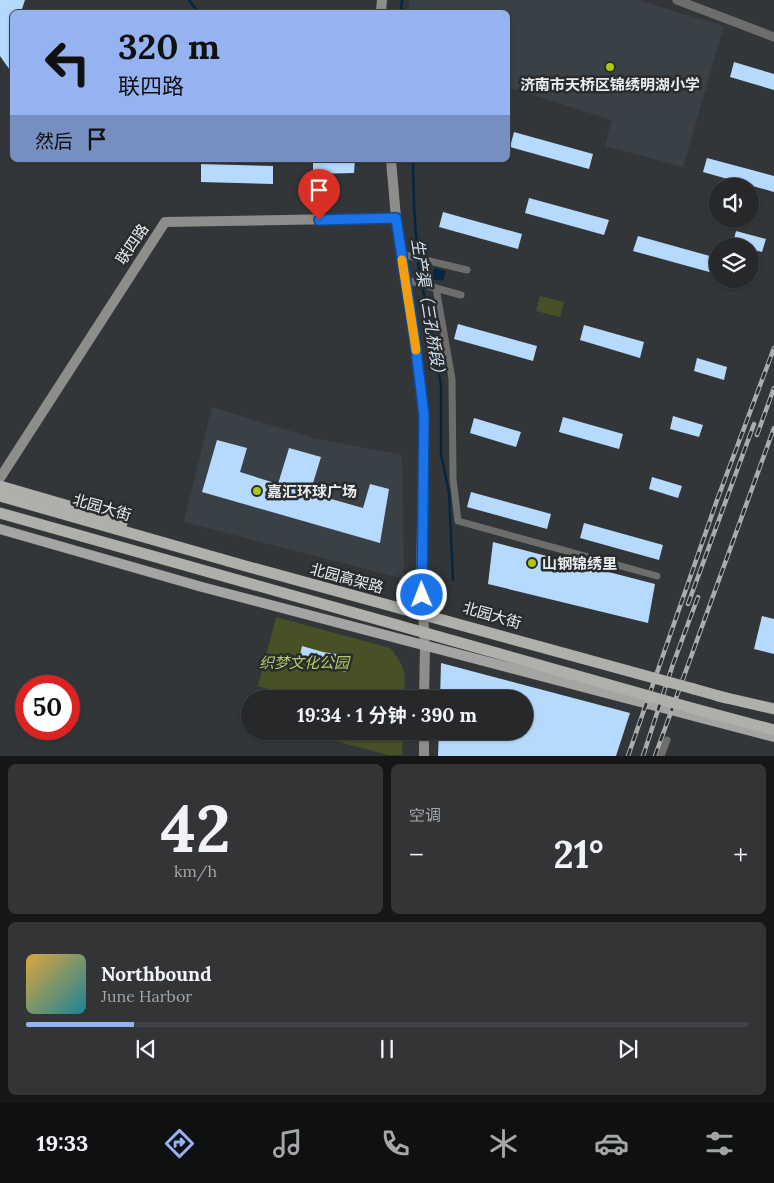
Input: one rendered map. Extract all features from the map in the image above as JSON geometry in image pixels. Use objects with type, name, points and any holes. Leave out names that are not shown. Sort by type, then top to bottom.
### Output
[{"type":"highway","points":[[0,486],[86,511],[202,553],[242,565]]},
{"type":"highway","name":"北园高架路","points":[[0,495],[242,565],[774,710]]},
{"type":"highway","points":[[0,513],[746,723],[774,734]]},
{"type":"main road","points":[[390,162],[396,218],[424,415],[422,611],[425,647],[424,690]]},
{"type":"main road","name":"联四路","points":[[0,478],[165,222],[396,218]]},
{"type":"main road","name":"北园大街","points":[[0,495],[774,710]]},
{"type":"main road","points":[[0,529],[202,587],[425,647],[774,734]]},
{"type":"main road","points":[[424,740],[424,756]]},
{"type":"street","points":[[676,0],[774,37]]},
{"type":"street","points":[[402,254],[467,270]]},
{"type":"street","points":[[406,280],[461,295]]},
{"type":"street","points":[[436,288],[452,380],[453,478],[458,521],[658,576]]},
{"type":"street","points":[[661,756],[667,740]]},
{"type":"shaded area","name":"济南市天桥区锦绣明湖小学","points":[[409,0],[637,0],[724,26],[683,167],[605,146],[612,120],[510,88],[510,10],[408,10]]},
{"type":"shaded area","points":[[212,407],[313,438],[402,455],[404,579],[184,522]]},
{"type":"green space","points":[[540,296],[564,302],[560,317],[536,311]]},
{"type":"green space","name":"织梦文化公园","points":[[276,617],[390,648],[400,661],[405,683],[405,690],[271,690],[258,686]]},
{"type":"green space","points":[[332,740],[403,740],[402,755],[388,755]]},
{"type":"water","points":[[434,268],[446,271],[443,281],[432,279]]},
{"type":"building","points":[[0,0],[25,0],[22,10],[10,10],[10,70],[0,56]]},
{"type":"building","points":[[734,62],[774,74],[774,90],[730,77]]},
{"type":"building","points":[[514,132],[593,154],[589,169],[510,147]]},
{"type":"building","points":[[707,158],[774,176],[774,192],[759,188],[759,178],[724,178],[703,172]]},
{"type":"building","points":[[313,162],[355,162],[354,173],[313,174]]},
{"type":"building","points":[[201,164],[273,166],[273,184],[201,182]]},
{"type":"building","points":[[529,198],[609,220],[604,235],[525,213]]},
{"type":"building","points":[[443,212],[522,234],[518,249],[439,227]]},
{"type":"building","points":[[736,231],[766,239],[762,252],[759,251],[759,238],[734,238]]},
{"type":"building","points":[[638,236],[709,256],[709,272],[633,251]]},
{"type":"building","points":[[458,324],[537,346],[533,361],[454,339]]},
{"type":"building","points":[[584,325],[644,342],[640,358],[580,340]]},
{"type":"building","points":[[697,358],[727,367],[724,380],[694,371]]},
{"type":"building","points":[[673,416],[703,425],[699,437],[670,429]]},
{"type":"building","points":[[563,417],[623,434],[619,449],[559,432]]},
{"type":"building","points":[[474,418],[521,432],[516,447],[470,433]]},
{"type":"building","name":"嘉汇环球广场","points":[[217,440],[247,448],[240,472],[278,484],[289,448],[321,457],[310,493],[363,508],[370,484],[389,489],[380,543],[202,492]]},
{"type":"building","points":[[652,477],[682,486],[678,498],[649,489]]},
{"type":"building","points":[[471,492],[551,514],[547,529],[467,507]]},
{"type":"building","points":[[584,523],[663,545],[659,560],[580,538]]},
{"type":"building","name":"山钢锦绣里","points":[[493,542],[655,584],[648,623],[488,584]]},
{"type":"building","points":[[762,616],[774,619],[774,654],[754,649]]},
{"type":"building","points":[[302,646],[323,652],[350,656],[346,672],[299,659]]},
{"type":"building","points":[[441,663],[630,713],[616,756],[438,756],[439,740],[533,740],[533,690],[440,690]]},
{"type":"waterway","points":[[189,0],[196,10]]},
{"type":"waterway","name":"生产渠（三孔桥段）","points":[[401,10],[402,0]]},
{"type":"waterway","name":"生产渠（三孔桥段）","points":[[413,162],[418,263],[441,385],[441,454],[449,493],[453,580]]},
{"type":"railway","points":[[628,756],[716,503],[774,348]]},
{"type":"railway","points":[[757,435],[774,388]]},
{"type":"railway","points":[[688,604],[754,424]]},
{"type":"railway","points":[[655,756],[774,428]]},
{"type":"railway","points":[[643,756],[673,664],[698,597]]},
{"type":"slow traffic","points":[[402,260],[416,350]]},
{"type":"place","name":"济南市天桥区锦绣明湖小学","points":[[610,67]]},
{"type":"place","name":"嘉汇环球广场","points":[[257,491]]},
{"type":"place","name":"山钢锦绣里","points":[[532,563]]},
{"type":"route","points":[[319,220],[396,218],[424,415],[422,595]]}]
